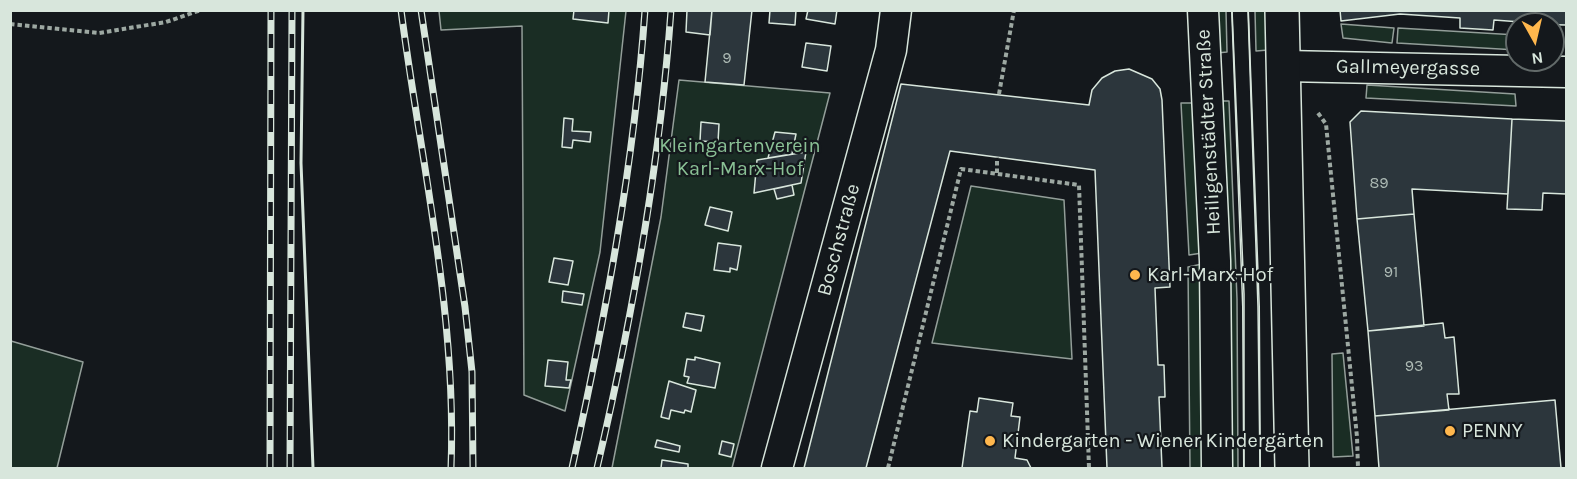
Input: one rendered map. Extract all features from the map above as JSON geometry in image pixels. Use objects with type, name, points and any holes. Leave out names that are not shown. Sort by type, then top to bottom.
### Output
[{"type":"main road","points":[[1282,10],[1292,468]]},
{"type":"street","name":"Boschstraße","points":[[777,468],[891,50],[896,10]]},
{"type":"street","name":"Heiligenstädter Straße","points":[[1203,10],[1215,261],[1217,468]]},
{"type":"street","name":"Gallmeyergasse","points":[[1285,66],[1566,72]]},
{"type":"lane","points":[[1240,10],[1251,307],[1252,468]]},
{"type":"path","points":[[10,24],[99,33],[166,22],[201,10]]},
{"type":"path","points":[[999,94],[1014,10]]},
{"type":"path","points":[[1285,66],[1326,124],[1357,437],[1358,468]]},
{"type":"path","points":[[997,157],[997,173]]},
{"type":"path","points":[[888,468],[961,169],[1079,185],[1089,468]]},
{"type":"green space","points":[[439,11],[626,11],[600,252],[565,411],[524,395],[522,26],[441,30]]},
{"type":"green space","points":[[1214,11],[1226,11],[1227,52],[1217,53]]},
{"type":"green space","points":[[1255,11],[1267,11],[1268,50],[1256,51]]},
{"type":"green space","points":[[1341,24],[1394,28],[1392,43],[1343,38]]},
{"type":"green space","points":[[1398,28],[1505,34],[1505,49],[1397,43]]},
{"type":"green space","name":"Kleingartenverein Karl-Marx-Hof","points":[[679,80],[830,93],[732,468],[612,468],[661,217]]},
{"type":"green space","points":[[1367,85],[1515,94],[1516,106],[1366,98]]},
{"type":"green space","points":[[1219,101],[1229,101],[1237,299],[1238,468],[1226,468]]},
{"type":"green space","points":[[1181,103],[1196,103],[1202,253],[1189,255]]},
{"type":"green space","points":[[971,186],[1064,200],[1072,359],[932,343]]},
{"type":"green space","points":[[1202,264],[1204,468],[1190,468],[1188,267]]},
{"type":"green space","points":[[11,341],[83,362],[57,468],[11,468]]},
{"type":"green space","points":[[1343,353],[1353,456],[1333,457],[1332,354]]},
{"type":"building","points":[[574,10],[609,10],[608,23],[573,19]]},
{"type":"building","points":[[687,10],[712,10],[710,35],[686,32]]},
{"type":"building","points":[[712,10],[752,10],[744,85],[705,82]]},
{"type":"building","points":[[770,10],[796,10],[795,25],[769,23]]},
{"type":"building","points":[[808,10],[837,10],[835,24],[806,19]]},
{"type":"building","points":[[1340,10],[1566,10],[1566,25],[1565,12],[1505,12],[1505,21],[1494,20],[1493,30],[1460,28],[1460,18],[1400,14],[1341,21]]},
{"type":"building","points":[[806,43],[831,46],[827,71],[802,67]]},
{"type":"building","name":"Karl-Marx-Hof","points":[[1129,69],[1152,79],[1160,89],[1162,100],[1170,287],[1155,288],[1158,365],[1164,365],[1165,397],[1159,397],[1162,468],[1107,468],[1095,170],[950,151],[866,468],[804,468],[901,84],[1089,105],[1092,90],[1102,78],[1115,71]]},
{"type":"building","points":[[1361,111],[1512,119],[1508,194],[1412,189],[1414,214],[1357,219],[1350,122]]},
{"type":"building","points":[[564,118],[573,119],[572,131],[591,132],[590,142],[573,140],[572,148],[562,147]]},
{"type":"building","points":[[1512,119],[1566,121],[1566,194],[1543,193],[1542,210],[1507,209]]},
{"type":"building","points":[[701,122],[719,124],[718,142],[700,141]]},
{"type":"building","points":[[775,132],[796,134],[792,154],[768,158]]},
{"type":"building","points":[[806,152],[801,183],[754,193],[757,160]]},
{"type":"building","points":[[792,185],[794,195],[777,199],[774,189]]},
{"type":"building","points":[[710,207],[732,212],[728,231],[705,225]]},
{"type":"building","points":[[1414,214],[1424,326],[1368,331],[1357,219]]},
{"type":"building","points":[[718,243],[741,246],[737,270],[730,268],[730,272],[714,270]]},
{"type":"building","points":[[554,258],[573,261],[568,285],[549,282]]},
{"type":"building","points":[[563,291],[584,294],[582,305],[562,302]]},
{"type":"building","points":[[686,313],[704,316],[701,331],[683,327]]},
{"type":"building","points":[[1443,323],[1445,338],[1454,337],[1459,394],[1447,394],[1449,410],[1375,416],[1368,331]]},
{"type":"building","points":[[695,357],[720,363],[715,388],[687,383],[689,377],[684,376],[687,359],[695,360]]},
{"type":"building","points":[[548,360],[568,362],[566,380],[571,380],[569,388],[545,386]]},
{"type":"building","points":[[669,381],[696,390],[691,412],[671,410],[669,419],[661,417]]},
{"type":"building","points":[[979,398],[1013,403],[1011,416],[1020,417],[1015,458],[1027,460],[1031,468],[962,468],[970,411],[977,412]]},
{"type":"building","points":[[1555,400],[1561,468],[1379,468],[1375,416]]},
{"type":"building","points":[[657,440],[680,446],[679,452],[655,447]]},
{"type":"building","points":[[722,441],[734,444],[731,457],[719,454]]},
{"type":"building","points":[[662,460],[688,464],[688,468],[661,468]]},
{"type":"tram line","points":[[1232,10],[1244,294],[1244,468]]},
{"type":"tram line","points":[[1248,10],[1258,307],[1260,468]]},
{"type":"railway","points":[[270,468],[271,10]]},
{"type":"railway","points":[[290,468],[292,10]]},
{"type":"railway","points":[[401,10],[443,296],[449,353],[451,468]]},
{"type":"railway","points":[[421,10],[465,307],[472,372],[473,468]]},
{"type":"railway","points":[[572,468],[617,241],[634,126],[645,10]]},
{"type":"railway","points":[[597,468],[622,355],[643,241],[660,126],[671,10]]},
{"type":"wall","points":[[303,10],[301,163],[313,468]]},
{"type":"place","name":"Karl-Marx-Hof","points":[[1135,275]]},
{"type":"place","name":"PENNY","points":[[1450,431]]},
{"type":"place","name":"Kindergarten - Wiener Kindergärten","points":[[990,441]]}]
